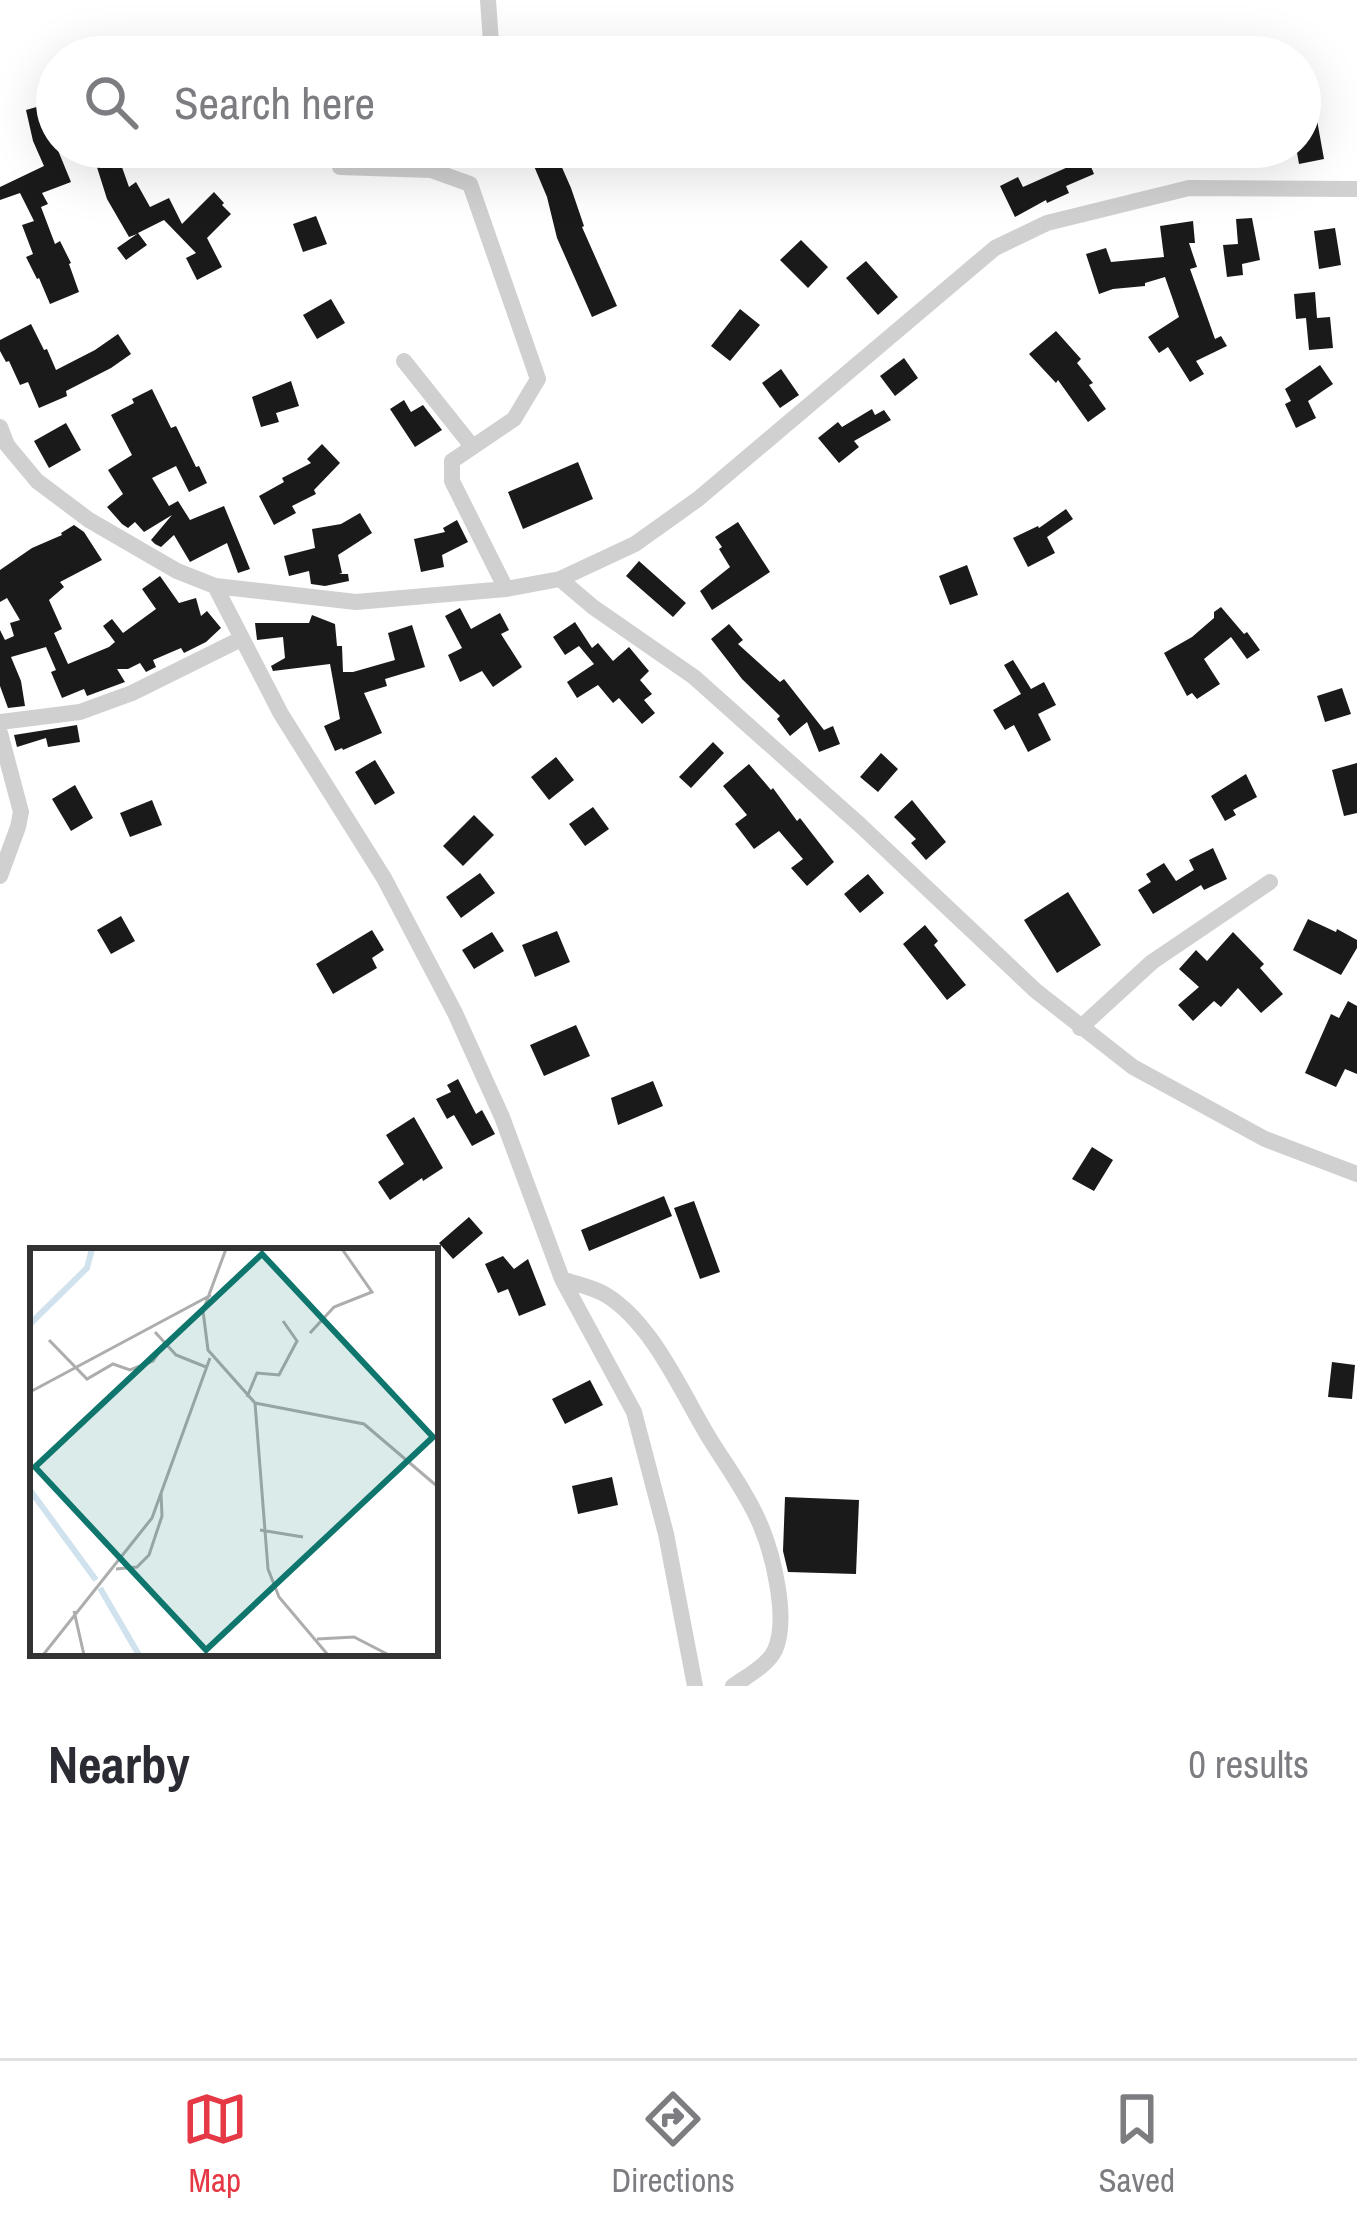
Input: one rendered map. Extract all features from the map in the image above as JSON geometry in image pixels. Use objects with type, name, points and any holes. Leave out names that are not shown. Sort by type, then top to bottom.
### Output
[{"type":"street","points":[[488,0],[491,36]]},
{"type":"street","points":[[370,168],[431,170],[470,184],[538,379],[514,418],[452,461],[452,481],[506,589]]},
{"type":"street","points":[[0,427],[7,445],[37,481],[89,520],[177,571],[215,586],[356,602],[506,589],[560,579],[635,544],[698,499],[995,248],[1047,224],[1189,188],[1357,189]]},
{"type":"street","points":[[404,361],[471,445]]},
{"type":"street","points":[[560,579],[694,677],[1080,1028],[1133,1067],[1246,1129],[1357,1174]]},
{"type":"street","points":[[215,586],[281,714],[384,878],[454,1013],[502,1117],[562,1280],[634,1412],[666,1534],[695,1686]]},
{"type":"street","points":[[0,722],[80,712],[115,700],[241,639]]},
{"type":"street","points":[[0,733],[21,812],[0,876]]},
{"type":"street","points":[[1080,1028],[1152,962],[1270,882]]},
{"type":"street","points":[[562,1280],[605,1294],[631,1317],[668,1363],[760,1523],[779,1588],[775,1652],[733,1686]]},
{"type":"building","points":[[36,107],[36,148],[33,141],[26,110]]},
{"type":"building","points":[[40,168],[65,168],[71,182],[42,193],[48,204],[41,207],[55,244],[60,241],[71,263],[79,292],[50,304],[26,257],[33,254],[22,225],[34,221],[20,193],[0,200],[0,187]]},
{"type":"building","points":[[97,168],[122,168],[129,187],[136,182],[150,207],[169,198],[182,224],[214,192],[231,214],[207,238],[222,267],[197,280],[186,258],[196,253],[164,220],[138,233],[147,245],[126,260],[117,248],[137,234],[129,237],[107,199]]},
{"type":"building","points":[[535,168],[562,168],[617,306],[592,317],[557,238]]},
{"type":"building","points":[[1066,168],[1092,168],[1094,174],[1066,186],[1069,193],[1015,217],[1000,186],[1018,177],[1023,187]]},
{"type":"building","points":[[316,216],[327,244],[303,252],[293,224]]},
{"type":"building","points":[[1252,218],[1260,260],[1242,264],[1243,275],[1227,277],[1223,245],[1238,244],[1236,219]]},
{"type":"building","points":[[1193,221],[1195,243],[1189,243],[1197,267],[1190,269],[1215,339],[1221,336],[1227,346],[1196,361],[1204,374],[1190,382],[1168,347],[1159,353],[1148,337],[1179,317],[1165,277],[1145,286],[1099,294],[1086,254],[1106,248],[1111,262],[1164,257],[1160,226]]},
{"type":"building","points":[[1335,228],[1341,265],[1319,269],[1314,231]]},
{"type":"building","points":[[801,240],[828,267],[808,288],[780,260]]},
{"type":"building","points":[[866,261],[898,297],[878,315],[846,278]]},
{"type":"building","points":[[1315,292],[1317,318],[1330,317],[1333,348],[1309,350],[1306,318],[1296,319],[1294,294]]},
{"type":"building","points":[[331,299],[345,323],[317,339],[303,315]]},
{"type":"building","points":[[740,309],[760,325],[730,361],[711,346]]},
{"type":"building","points":[[31,324],[56,370],[118,334],[131,354],[66,391],[67,396],[39,408],[28,382],[20,385],[0,351],[0,340]]},
{"type":"building","points":[[1056,331],[1081,359],[1077,363],[1106,409],[1088,422],[1058,380],[1056,383],[1029,354]]},
{"type":"building","points":[[904,358],[918,378],[895,396],[880,376]]},
{"type":"building","points":[[1320,365],[1333,384],[1308,401],[1316,418],[1296,428],[1285,404],[1291,401],[1285,389]]},
{"type":"building","points":[[781,369],[799,395],[780,408],[762,383]]},
{"type":"building","points":[[291,381],[299,406],[276,413],[279,422],[261,427],[252,397]]},
{"type":"building","points":[[152,389],[207,483],[189,492],[176,466],[152,478],[169,506],[178,501],[190,520],[224,506],[250,569],[238,573],[227,543],[190,562],[174,535],[161,547],[155,544],[151,540],[172,515],[144,532],[135,522],[128,528],[122,524],[107,507],[123,494],[108,470],[132,455],[111,415]]},
{"type":"building","points":[[404,400],[411,412],[423,405],[442,430],[415,447],[390,409]]},
{"type":"building","points":[[872,409],[875,415],[884,410],[891,420],[854,441],[859,447],[839,463],[818,438],[838,422],[842,427]]},
{"type":"building","points":[[66,423],[81,450],[49,468],[34,441]]},
{"type":"building","points":[[322,444],[340,463],[314,490],[316,494],[292,506],[296,513],[274,525],[259,496],[311,463],[307,459]]},
{"type":"building","points":[[578,462],[593,499],[523,529],[508,492]]},
{"type":"building","points":[[1066,509],[1073,519],[1047,537],[1055,553],[1028,567],[1013,538],[1039,528]]},
{"type":"building","points":[[360,513],[372,533],[338,555],[339,574],[348,574],[349,581],[325,586],[311,584],[309,571],[289,576],[284,556],[315,548],[312,529],[341,524]]},
{"type":"building","points":[[457,520],[468,542],[442,555],[444,567],[421,572],[414,539],[445,532],[443,528]]},
{"type":"building","points":[[738,522],[770,572],[712,610],[700,591],[730,567],[715,537]]},
{"type":"building","points":[[74,525],[102,560],[60,582],[64,587],[49,600],[62,629],[54,633],[68,664],[115,642],[103,626],[112,619],[123,633],[156,609],[142,589],[160,576],[179,603],[196,598],[201,616],[207,611],[221,628],[184,653],[181,648],[153,660],[156,667],[146,672],[140,663],[117,669],[125,682],[87,696],[84,689],[62,698],[46,647],[11,657],[25,706],[8,708],[0,686],[0,630],[5,640],[14,636],[10,623],[20,620],[7,598],[0,602],[0,570]]},
{"type":"building","points":[[639,561],[686,603],[673,617],[626,576]]},
{"type":"building","points":[[967,565],[978,595],[950,605],[939,576]]},
{"type":"building","points":[[1221,607],[1260,650],[1247,659],[1231,637],[1204,659],[1220,684],[1197,699],[1192,693],[1187,696],[1164,653],[1192,637]]},
{"type":"building","points":[[460,608],[471,629],[500,613],[509,630],[501,634],[522,667],[493,687],[482,671],[460,682],[448,655],[462,648],[445,616]]},
{"type":"building","points":[[312,615],[335,624],[343,672],[395,660],[388,633],[412,625],[425,667],[385,679],[387,686],[364,693],[382,733],[343,750],[335,751],[324,726],[340,719],[330,664],[273,671],[271,666],[285,658],[283,637],[257,640],[255,623],[309,623]]},
{"type":"building","points":[[575,622],[592,648],[598,643],[613,661],[629,647],[649,671],[640,680],[652,694],[644,700],[655,713],[642,724],[619,698],[613,703],[598,685],[577,698],[567,682],[594,664],[579,646],[565,655],[553,637]]},
{"type":"building","points":[[729,624],[743,640],[738,644],[780,682],[784,679],[824,730],[833,726],[840,744],[819,752],[807,722],[790,736],[777,719],[780,716],[742,679],[711,639]]},
{"type":"building","points":[[1013,660],[1031,689],[1044,682],[1056,705],[1038,714],[1051,740],[1028,752],[1014,725],[1005,730],[993,710],[1021,694],[1004,665]]},
{"type":"building","points":[[1342,688],[1351,714],[1325,722],[1317,696]]},
{"type":"building","points":[[77,725],[80,742],[48,747],[46,738],[17,747],[14,735]]},
{"type":"building","points":[[713,742],[724,753],[691,788],[679,777]]},
{"type":"building","points":[[881,753],[898,769],[878,792],[860,777]]},
{"type":"building","points":[[556,757],[574,780],[549,800],[531,777]]},
{"type":"building","points":[[375,760],[395,793],[375,805],[355,772]]},
{"type":"building","points":[[1357,763],[1357,813],[1344,816],[1332,770]]},
{"type":"building","points":[[749,764],[834,862],[807,886],[791,868],[803,859],[779,831],[754,849],[735,824],[747,815],[723,786]]},
{"type":"building","points":[[1246,774],[1257,797],[1233,810],[1236,815],[1225,821],[1211,796]]},
{"type":"building","points":[[75,785],[93,818],[71,831],[52,799]]},
{"type":"building","points":[[152,800],[162,825],[130,837],[120,813]]},
{"type":"building","points":[[912,800],[946,842],[926,860],[911,843],[916,839],[894,817]]},
{"type":"building","points":[[593,807],[609,829],[585,846],[569,824]]},
{"type":"building","points":[[474,815],[494,835],[463,866],[443,846]]},
{"type":"building","points":[[1213,848],[1227,879],[1204,890],[1201,885],[1153,914],[1138,890],[1151,882],[1146,874],[1164,863],[1176,881],[1194,870],[1189,860]]},
{"type":"building","points":[[480,873],[495,893],[461,918],[446,897]]},
{"type":"building","points":[[868,874],[884,893],[860,913],[844,894]]},
{"type":"building","points":[[1068,892],[1101,945],[1057,973],[1024,920]]},
{"type":"building","points":[[121,916],[135,941],[111,954],[97,930]]},
{"type":"building","points":[[1308,919],[1357,940],[1341,975],[1293,950]]},
{"type":"building","points":[[925,925],[938,941],[934,945],[966,985],[947,1000],[903,944]]},
{"type":"building","points":[[372,930],[384,950],[372,958],[377,968],[333,994],[316,964]]},
{"type":"building","points":[[557,931],[570,962],[535,977],[522,945]]},
{"type":"building","points":[[492,932],[504,951],[474,969],[462,950]]},
{"type":"building","points":[[1233,932],[1264,964],[1260,968],[1283,994],[1261,1013],[1238,988],[1221,1007],[1214,1001],[1193,1021],[1178,1005],[1199,987],[1179,969],[1196,950],[1207,961]]},
{"type":"building","points":[[1348,1001],[1357,1006],[1357,1074],[1345,1069],[1336,1087],[1305,1073],[1331,1014],[1339,1018]]},
{"type":"building","points":[[576,1025],[590,1056],[544,1076],[530,1045]]},
{"type":"building","points":[[458,1079],[476,1114],[482,1110],[495,1134],[472,1146],[454,1115],[447,1119],[436,1099],[451,1092],[447,1085]]},
{"type":"building","points":[[653,1081],[663,1106],[618,1125],[611,1098]]},
{"type":"building","points":[[414,1117],[443,1168],[390,1200],[378,1182],[404,1164],[386,1135]]},
{"type":"building","points":[[1092,1147],[1113,1160],[1094,1191],[1072,1179]]},
{"type":"building","points":[[664,1196],[672,1216],[589,1251],[581,1230]]},
{"type":"building","points":[[694,1201],[720,1272],[700,1279],[674,1208]]},
{"type":"building","points":[[469,1217],[483,1233],[453,1259],[439,1243]]},
{"type":"building","points":[[503,1256],[514,1269],[528,1259],[546,1305],[519,1316],[508,1289],[498,1293],[485,1264]]},
{"type":"building","points":[[1332,1362],[1355,1365],[1352,1399],[1328,1397]]},
{"type":"building","points":[[590,1380],[603,1405],[565,1424],[552,1399]]},
{"type":"building","points":[[612,1477],[618,1505],[578,1514],[572,1486]]},
{"type":"building","points":[[785,1497],[859,1500],[856,1574],[788,1572],[783,1551]]}]
